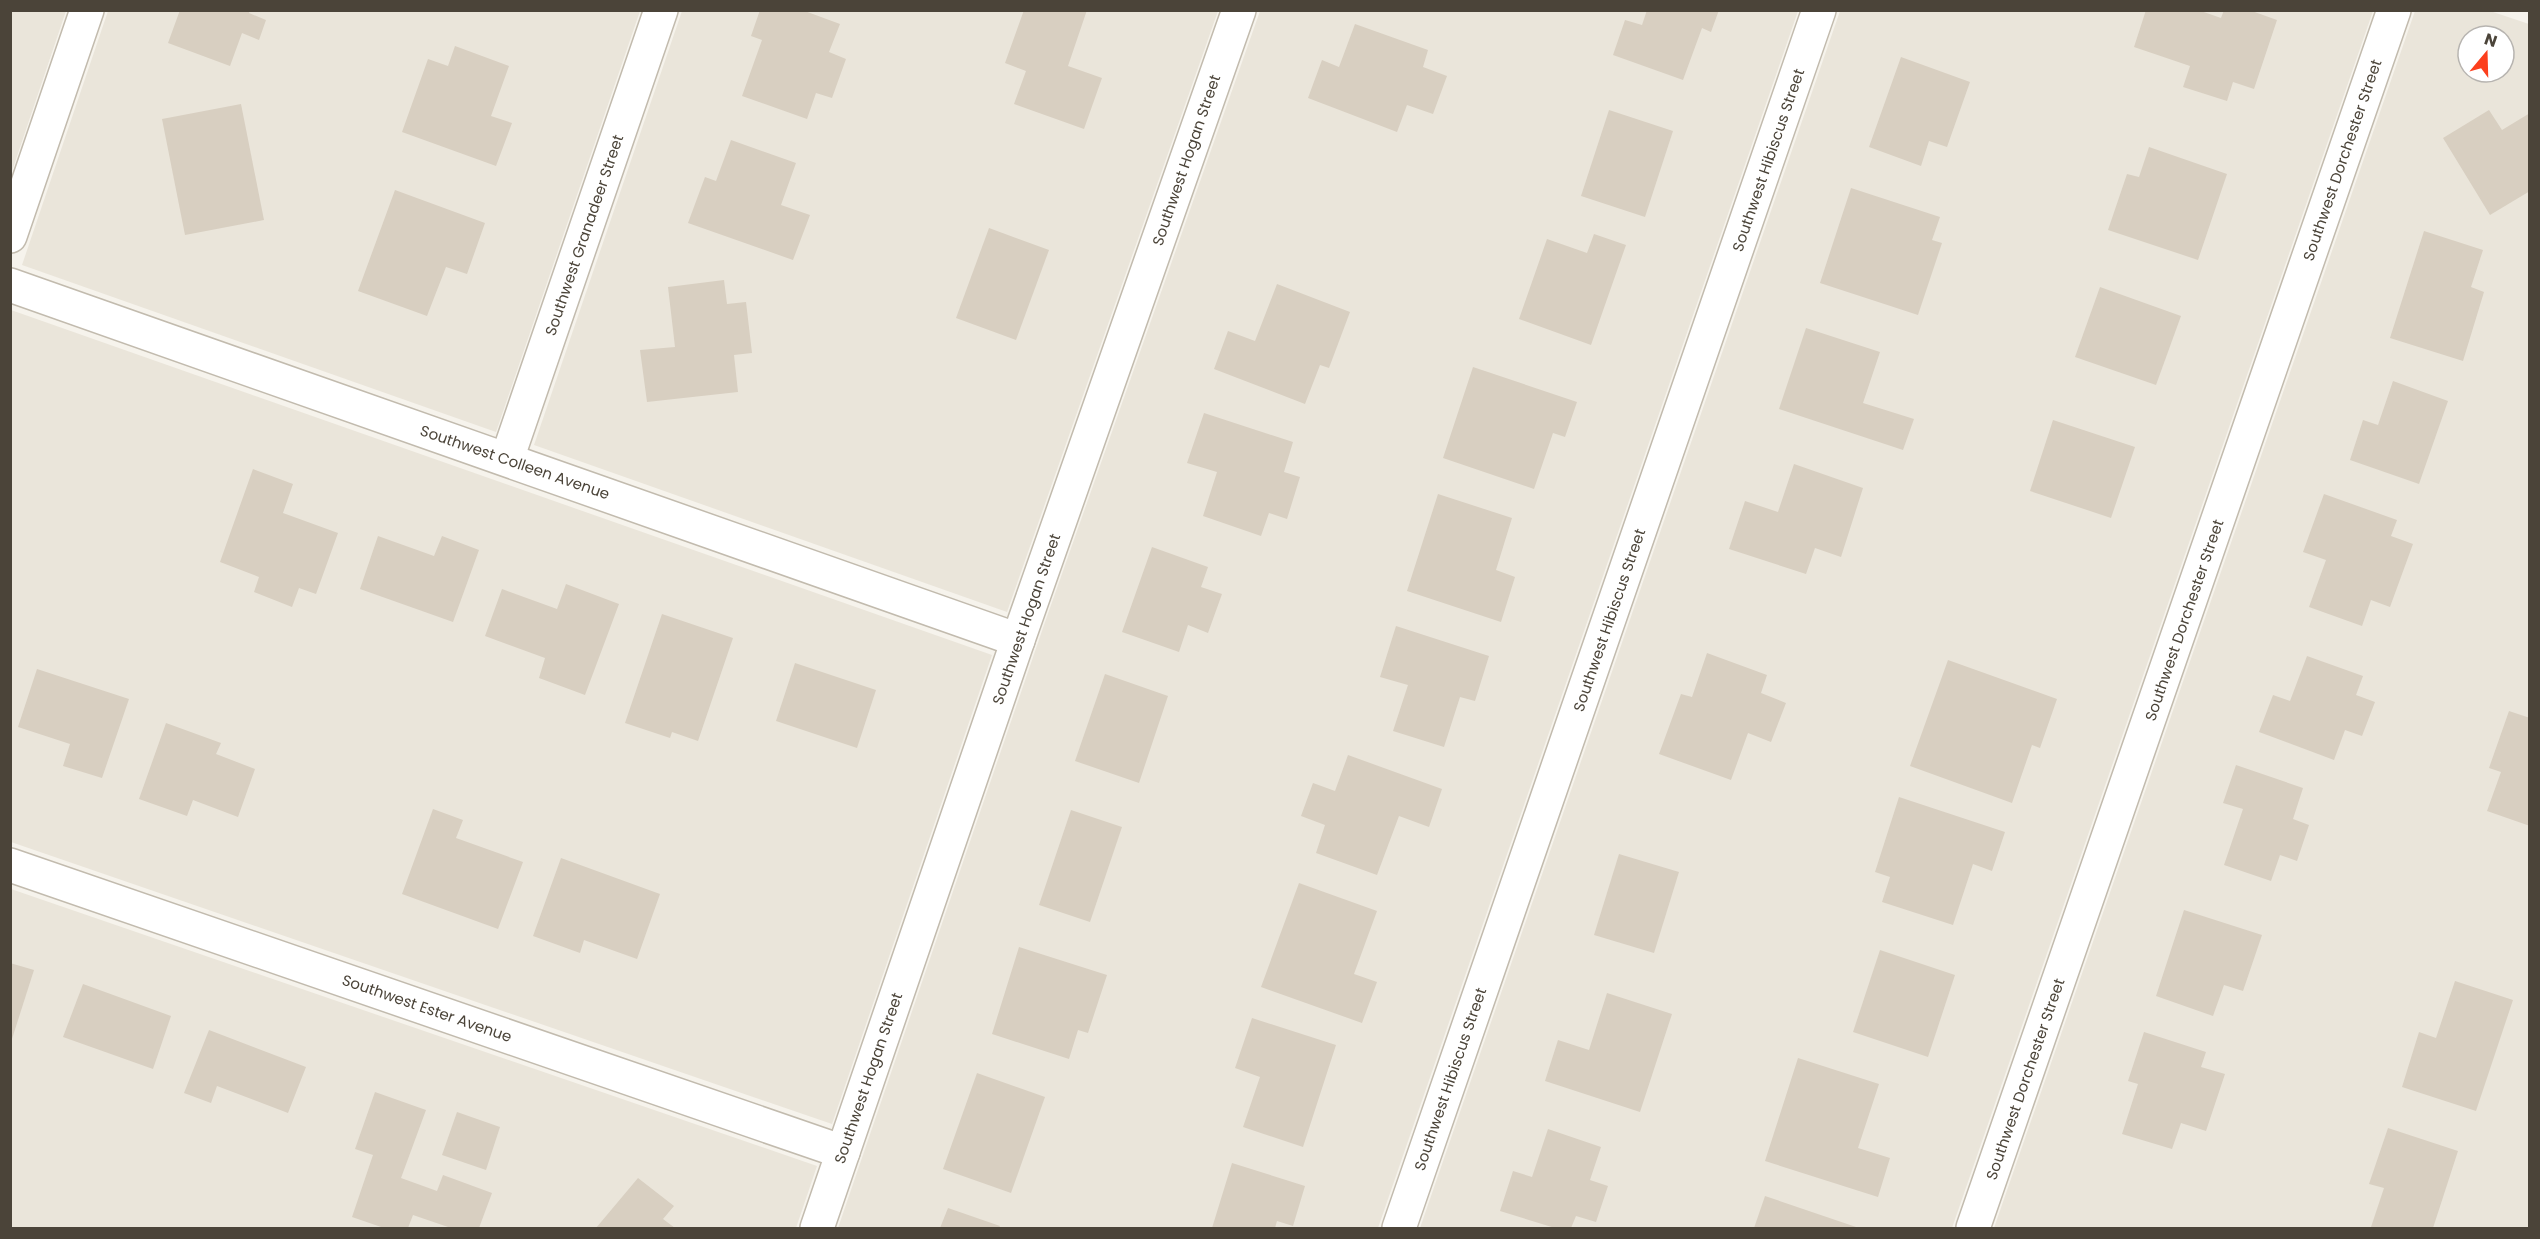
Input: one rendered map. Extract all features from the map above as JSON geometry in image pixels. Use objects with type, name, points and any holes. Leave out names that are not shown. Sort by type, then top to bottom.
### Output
[{"type":"street","points":[[10,236],[87,10]]},
{"type":"street","name":"Southwest Granadeer Street","points":[[507,459],[661,10]]},
{"type":"street","name":"Southwest Hogan Street","points":[[817,1228],[1018,640],[1239,10]]},
{"type":"street","name":"Southwest Hibiscus Street","points":[[1399,1228],[1819,10]]},
{"type":"street","name":"Southwest Dorchester Street","points":[[1973,1228],[2394,10]]},
{"type":"street","name":"Southwest Colleen Avenue","points":[[10,285],[1018,640]]},
{"type":"street","name":"Southwest Ester Avenue","points":[[10,866],[843,1152]]},
{"type":"shaded area","points":[[10,11],[66,11],[11,174]]},
{"type":"shaded area","points":[[108,11],[640,11],[496,432],[22,265]]},
{"type":"shaded area","points":[[682,11],[1218,11],[1007,612],[534,445]]},
{"type":"shaded area","points":[[1260,11],[1798,11],[1378,1228],[838,1228],[1044,625]]},
{"type":"shaded area","points":[[1840,11],[2373,11],[1952,1228],[1420,1228]]},
{"type":"shaded area","points":[[2415,11],[2490,11],[2529,24],[2529,1228],[1994,1228]]},
{"type":"shaded area","points":[[11,310],[992,655],[832,1124],[11,842]]},
{"type":"shaded area","points":[[11,889],[817,1166],[796,1228],[11,1228]]},
{"type":"building","points":[[180,10],[250,10],[249,13],[266,20],[259,40],[242,33],[230,66],[168,43]]},
{"type":"building","points":[[760,10],[802,10],[840,24],[829,52],[846,59],[832,98],[816,93],[807,119],[742,96],[762,40],[751,36]]},
{"type":"building","points":[[1024,10],[1087,10],[1068,66],[1102,78],[1084,129],[1014,104],[1026,71],[1005,63]]},
{"type":"building","points":[[1647,10],[1719,10],[1711,32],[1702,28],[1683,80],[1613,55],[1625,20],[1642,25]]},
{"type":"building","points":[[2146,10],[2198,10],[2221,18],[2224,10],[2249,10],[2277,20],[2254,89],[2233,82],[2227,101],[2183,87],[2190,66],[2134,47]]},
{"type":"building","points":[[1355,24],[1428,50],[1423,67],[1447,76],[1433,114],[1407,105],[1397,132],[1308,98],[1322,60],[1339,67]]},
{"type":"building","points":[[455,46],[509,66],[491,116],[512,123],[496,166],[402,132],[428,59],[448,66]]},
{"type":"building","points":[[1901,57],[1970,82],[1947,147],[1929,141],[1921,166],[1869,147]]},
{"type":"building","points":[[241,104],[264,220],[185,235],[162,119]]},
{"type":"building","points":[[1609,110],[1673,131],[1645,217],[1581,196]]},
{"type":"building","points":[[2489,110],[2502,130],[2530,113],[2530,191],[2490,215],[2443,138]]},
{"type":"building","points":[[731,140],[796,163],[781,205],[810,215],[793,260],[688,223],[705,177],[716,181]]},
{"type":"building","points":[[2149,147],[2227,174],[2198,260],[2108,230],[2127,174],[2139,177]]},
{"type":"building","points":[[1851,188],[1940,217],[1932,240],[1942,243],[1918,315],[1820,283]]},
{"type":"building","points":[[395,190],[485,223],[467,274],[446,267],[427,316],[358,291]]},
{"type":"building","points":[[989,228],[1049,250],[1016,340],[956,318]]},
{"type":"building","points":[[2424,231],[2483,250],[2471,287],[2484,292],[2463,361],[2390,338]]},
{"type":"building","points":[[1594,234],[1626,245],[1591,345],[1519,319],[1547,239],[1587,253]]},
{"type":"building","points":[[724,280],[727,304],[746,302],[752,353],[734,355],[738,392],[647,402],[640,350],[675,347],[668,287]]},
{"type":"building","points":[[1277,284],[1350,312],[1329,368],[1320,365],[1305,404],[1214,369],[1228,331],[1255,341]]},
{"type":"building","points":[[2100,287],[2181,316],[2156,385],[2075,357]]},
{"type":"building","points":[[1806,328],[1880,352],[1863,403],[1914,419],[1903,450],[1779,409]]},
{"type":"building","points":[[1473,367],[1577,402],[1565,437],[1553,433],[1534,489],[1443,458]]},
{"type":"building","points":[[2393,381],[2448,401],[2419,484],[2350,460],[2363,420],[2378,425]]},
{"type":"building","points":[[1204,413],[1293,442],[1284,472],[1300,477],[1287,519],[1269,513],[1261,536],[1203,516],[1217,472],[1187,463]]},
{"type":"building","points":[[2053,420],[2135,447],[2111,518],[2030,491]]},
{"type":"building","points":[[1794,464],[1863,488],[1841,557],[1815,548],[1806,574],[1729,549],[1745,501],[1778,512]]},
{"type":"building","points":[[253,469],[293,484],[283,513],[338,533],[316,594],[299,588],[292,607],[254,592],[259,577],[220,562]]},
{"type":"building","points":[[1438,494],[1512,518],[1496,570],[1515,577],[1501,622],[1407,591]]},
{"type":"building","points":[[2324,494],[2397,520],[2391,536],[2413,544],[2390,607],[2371,600],[2362,626],[2309,607],[2326,560],[2303,552]]},
{"type":"building","points":[[378,536],[434,556],[442,536],[479,550],[453,622],[360,589]]},
{"type":"building","points":[[1152,547],[1208,567],[1201,587],[1222,594],[1208,633],[1188,625],[1179,652],[1122,632]]},
{"type":"building","points":[[566,584],[619,604],[585,695],[539,678],[545,658],[485,636],[502,589],[557,609]]},
{"type":"building","points":[[662,614],[733,638],[698,741],[672,732],[670,738],[625,723]]},
{"type":"building","points":[[1396,626],[1489,656],[1475,701],[1460,697],[1444,747],[1393,731],[1408,685],[1380,677]]},
{"type":"building","points":[[1707,653],[1767,675],[1761,693],[1786,703],[1771,742],[1748,733],[1731,780],[1659,754],[1681,694],[1692,697]]},
{"type":"building","points":[[2307,656],[2363,676],[2356,695],[2375,702],[2362,736],[2345,730],[2334,760],[2259,732],[2273,695],[2290,701]]},
{"type":"building","points":[[1948,660],[2057,699],[2040,748],[2032,745],[2012,803],[1910,766]]},
{"type":"building","points":[[795,663],[876,690],[857,748],[776,721]]},
{"type":"building","points":[[37,669],[129,699],[102,778],[63,766],[70,744],[18,727]]},
{"type":"building","points":[[1105,674],[1168,696],[1139,783],[1075,761]]},
{"type":"building","points":[[2509,711],[2530,718],[2530,826],[2487,811],[2501,772],[2489,768]]},
{"type":"building","points":[[166,723],[221,743],[216,754],[255,769],[238,817],[193,800],[187,816],[139,799]]},
{"type":"building","points":[[1348,755],[1442,789],[1429,827],[1399,816],[1377,875],[1316,853],[1325,825],[1301,816],[1313,783],[1335,791]]},
{"type":"building","points":[[2236,765],[2303,788],[2293,819],[2309,825],[2297,861],[2280,855],[2271,881],[2224,865],[2243,809],[2223,803]]},
{"type":"building","points":[[1899,797],[2005,832],[1992,871],[1973,864],[1953,925],[1882,902],[1890,877],[1875,872]]},
{"type":"building","points":[[433,809],[463,820],[456,838],[523,862],[498,929],[402,894]]},
{"type":"building","points":[[1071,810],[1122,827],[1090,922],[1039,905]]},
{"type":"building","points":[[1619,854],[1679,872],[1654,953],[1594,935]]},
{"type":"building","points":[[561,858],[660,894],[637,959],[584,940],[580,953],[533,936]]},
{"type":"building","points":[[1299,883],[1377,911],[1354,974],[1377,982],[1362,1023],[1261,987]]},
{"type":"building","points":[[2184,910],[2262,935],[2243,991],[2224,985],[2213,1016],[2156,996]]},
{"type":"building","points":[[1019,947],[1107,975],[1088,1033],[1078,1030],[1069,1059],[992,1034]]},
{"type":"building","points":[[1880,950],[1955,975],[1928,1057],[1853,1032]]},
{"type":"building","points":[[10,963],[34,970],[11,1042],[10,1042]]},
{"type":"building","points":[[2455,981],[2513,1000],[2476,1111],[2402,1087],[2419,1032],[2436,1038]]},
{"type":"building","points":[[83,984],[171,1016],[153,1069],[63,1037]]},
{"type":"building","points":[[1607,993],[1672,1014],[1640,1112],[1545,1081],[1558,1040],[1589,1050]]},
{"type":"building","points":[[1252,1018],[1336,1045],[1303,1147],[1243,1127],[1260,1077],[1235,1068]]},
{"type":"building","points":[[209,1030],[306,1067],[288,1113],[217,1086],[211,1103],[184,1093]]},
{"type":"building","points":[[2144,1032],[2206,1052],[2201,1067],[2225,1074],[2206,1131],[2181,1123],[2172,1149],[2122,1134],[2138,1084],[2128,1081]]},
{"type":"building","points":[[1798,1058],[1879,1084],[1858,1148],[1890,1158],[1878,1197],[1765,1161]]},
{"type":"building","points":[[977,1073],[1045,1097],[1011,1193],[943,1169]]},
{"type":"building","points":[[375,1092],[426,1110],[401,1178],[437,1191],[443,1175],[492,1193],[479,1228],[451,1228],[413,1215],[408,1228],[384,1228],[352,1217],[373,1155],[355,1149]]},
{"type":"building","points":[[457,1112],[500,1127],[486,1170],[442,1155]]},
{"type":"building","points":[[2388,1128],[2458,1151],[2433,1228],[2371,1227],[2384,1188],[2369,1184]]},
{"type":"building","points":[[1548,1129],[1601,1147],[1590,1180],[1608,1186],[1596,1222],[1576,1216],[1571,1228],[1555,1228],[1500,1211],[1513,1171],[1532,1177]]},
{"type":"building","points":[[1232,1163],[1305,1186],[1293,1226],[1277,1221],[1275,1228],[1212,1228]]},
{"type":"building","points":[[638,1178],[674,1206],[663,1219],[675,1228],[596,1228]]},
{"type":"building","points":[[1765,1196],[1859,1228],[1754,1228]]},
{"type":"building","points":[[948,1208],[1000,1226],[999,1228],[940,1228]]}]
